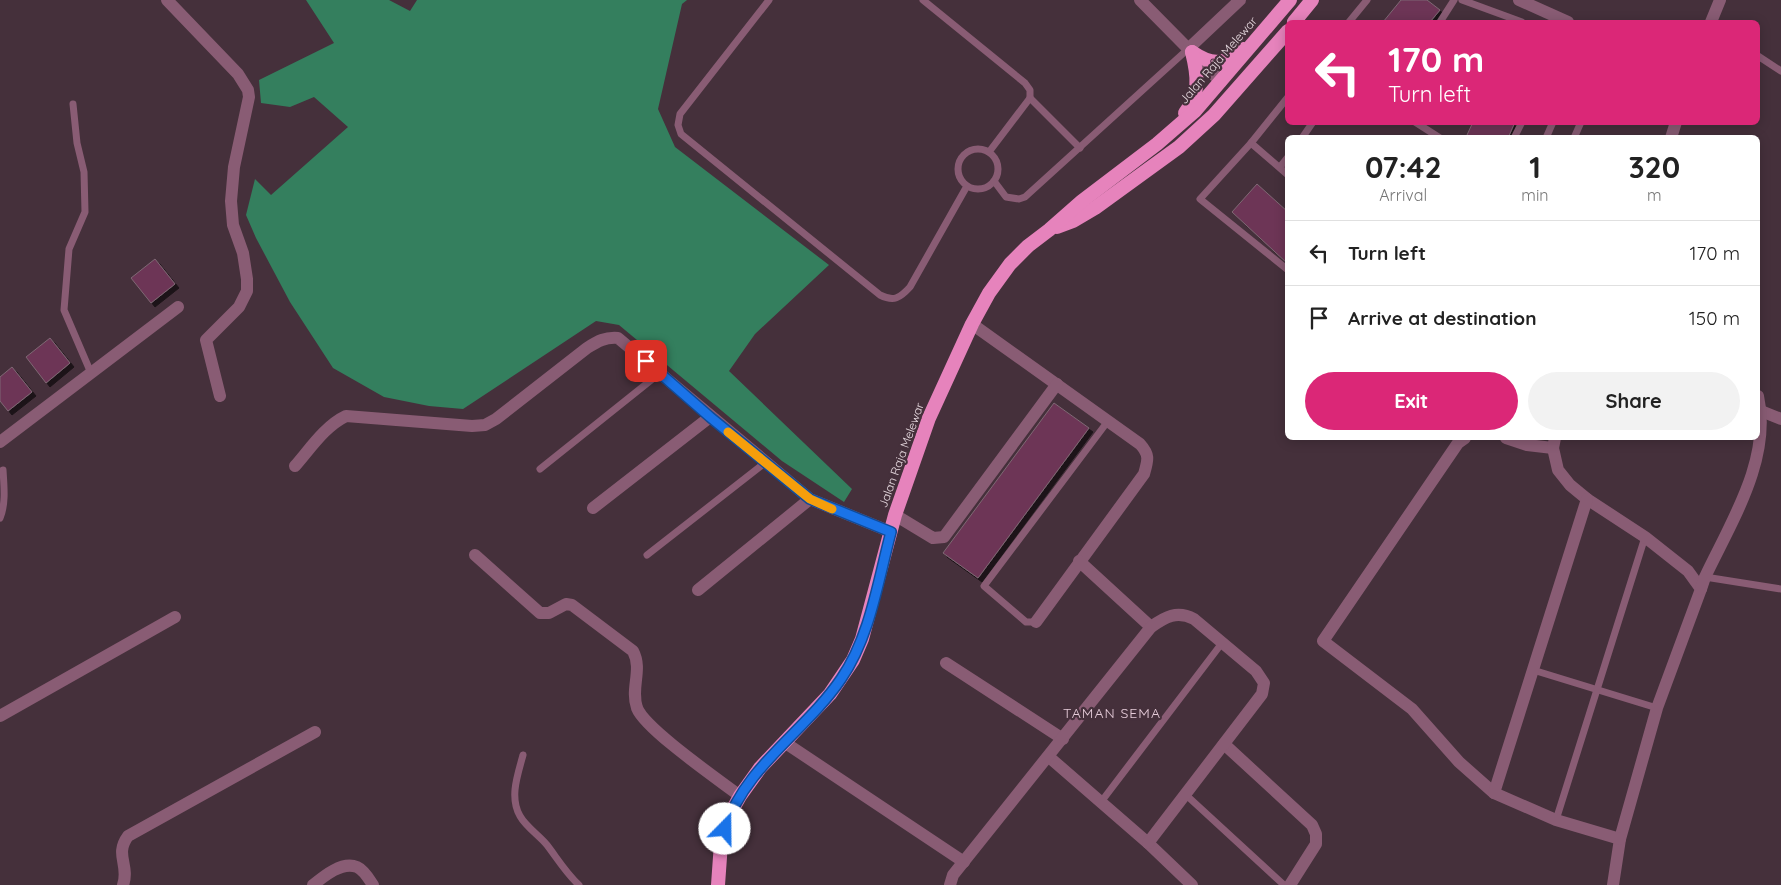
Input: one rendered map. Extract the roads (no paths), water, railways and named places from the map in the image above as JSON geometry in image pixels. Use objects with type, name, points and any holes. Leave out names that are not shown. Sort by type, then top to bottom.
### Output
[{"type":"highway","name":"Jalan Raja Melewar","points":[[718,885],[721,843],[729,816],[740,796],[760,768],[830,694],[853,660],[862,639],[895,515],[929,418],[972,324],[989,292],[1028,246],[1082,200],[1157,144],[1195,111],[1290,0]]},
{"type":"highway","points":[[1296,20],[1312,0]]},
{"type":"highway","name":"Jalan Raja Melewar","points":[[1049,230],[1073,221],[1095,208],[1179,147],[1214,115],[1285,35]]},
{"type":"highway","points":[[1190,51],[1206,61],[1215,63],[1236,54],[1258,36]]},
{"type":"highway","points":[[1221,82],[1236,77],[1250,69],[1273,49]]},
{"type":"highway","points":[[1157,144],[1187,112],[1195,97],[1198,81],[1190,51]]},
{"type":"street","points":[[167,0],[238,74],[248,90],[247,107],[234,167],[231,200],[233,225],[242,253],[247,279],[247,291],[238,307],[206,340],[220,396]]},
{"type":"street","points":[[1190,51],[1240,0]]},
{"type":"street","points":[[1519,0],[1564,20]]},
{"type":"street","points":[[1712,20],[1720,0]]},
{"type":"street","points":[[1146,2],[1221,82]]},
{"type":"street","points":[[0,442],[178,307]]},
{"type":"street","points":[[972,324],[1140,444],[1147,452],[1148,461],[1144,474],[1036,622]]},
{"type":"street","points":[[295,466],[330,427],[346,416],[472,426],[485,425],[496,419],[587,348],[608,337],[618,338],[810,499],[891,532]]},
{"type":"street","points":[[895,515],[933,538],[944,537],[1057,384]]},
{"type":"street","points":[[1760,406],[1760,432]]},
{"type":"street","points":[[1761,411],[1781,420]]},
{"type":"street","points":[[593,508],[710,417]]},
{"type":"street","points":[[1462,440],[1458,443],[1323,641],[1412,709],[1459,762],[1494,793],[1556,820],[1620,840]]},
{"type":"street","points":[[1512,440],[1527,445],[1554,443],[1558,470],[1570,485],[1587,499],[1645,537],[1703,583]]},
{"type":"street","points":[[1612,885],[1620,840],[1657,708],[1703,583],[1751,480],[1759,453],[1760,440]]},
{"type":"street","points":[[698,590],[810,499]]},
{"type":"street","points":[[1494,793],[1587,499]]},
{"type":"street","points":[[475,555],[540,613],[549,613],[566,604],[572,605],[633,651],[638,666],[635,697],[637,708],[642,716],[675,746],[740,796]]},
{"type":"street","points":[[1079,561],[1151,627]]},
{"type":"street","points":[[950,885],[953,875],[1151,627],[1165,618],[1186,615],[1194,619],[1256,671],[1264,683],[1262,694],[1148,843]]},
{"type":"street","points":[[0,716],[175,617]]},
{"type":"street","points":[[946,663],[1063,739]]},
{"type":"street","points":[[123,885],[125,870],[121,851],[122,843],[128,836],[315,732]]},
{"type":"street","points":[[784,742],[964,862]]},
{"type":"street","points":[[1224,744],[1312,825],[1316,834],[1316,844],[1290,885]]},
{"type":"street","points":[[1049,757],[1148,843],[1192,885]]},
{"type":"street","points":[[313,885],[344,866],[357,867],[373,885]]},
{"type":"lane","points":[[769,0],[680,114],[678,126],[681,134],[887,299],[895,299],[903,295],[910,287],[968,186]]},
{"type":"lane","points":[[923,0],[1030,90],[1030,98],[989,152]]},
{"type":"lane","points":[[1350,20],[1367,0]]},
{"type":"lane","points":[[1441,20],[1454,0]]},
{"type":"lane","points":[[1462,0],[1517,20]]},
{"type":"lane","points":[[994,181],[1006,197],[1019,199],[1025,197],[1190,51]]},
{"type":"lane","points":[[1760,57],[1781,71]]},
{"type":"lane","points":[[1030,98],[1080,148]]},
{"type":"lane","points":[[1285,101],[1251,143],[1200,199],[1285,268]]},
{"type":"lane","points":[[73,104],[77,143],[84,172],[85,212],[69,250],[64,310],[91,373]]},
{"type":"lane","points":[[1420,125],[1435,135]]},
{"type":"lane","points":[[1251,143],[1285,172]]},
{"type":"lane","points":[[976,150],[989,152],[997,162],[997,176],[994,181],[985,188],[968,186],[959,175],[958,168],[960,162],[969,152],[976,150]]},
{"type":"lane","points":[[1280,167],[1285,161]]},
{"type":"lane","points":[[540,470],[660,373]]},
{"type":"lane","points":[[1036,622],[1026,622],[984,586],[1108,421]]},
{"type":"lane","points":[[646,556],[766,462]]},
{"type":"lane","points":[[0,518],[4,495],[4,470]]},
{"type":"lane","points":[[1556,820],[1645,537]]},
{"type":"lane","points":[[1703,583],[1781,589]]},
{"type":"lane","points":[[1101,802],[1222,643]]},
{"type":"lane","points":[[1533,670],[1657,708]]},
{"type":"lane","points":[[523,755],[515,784],[515,799],[520,817],[544,842],[578,885]]},
{"type":"lane","points":[[1185,794],[1284,885]]},
{"type":"district","name":"TAMAN SEMA","points":[[1112,713]]}]
